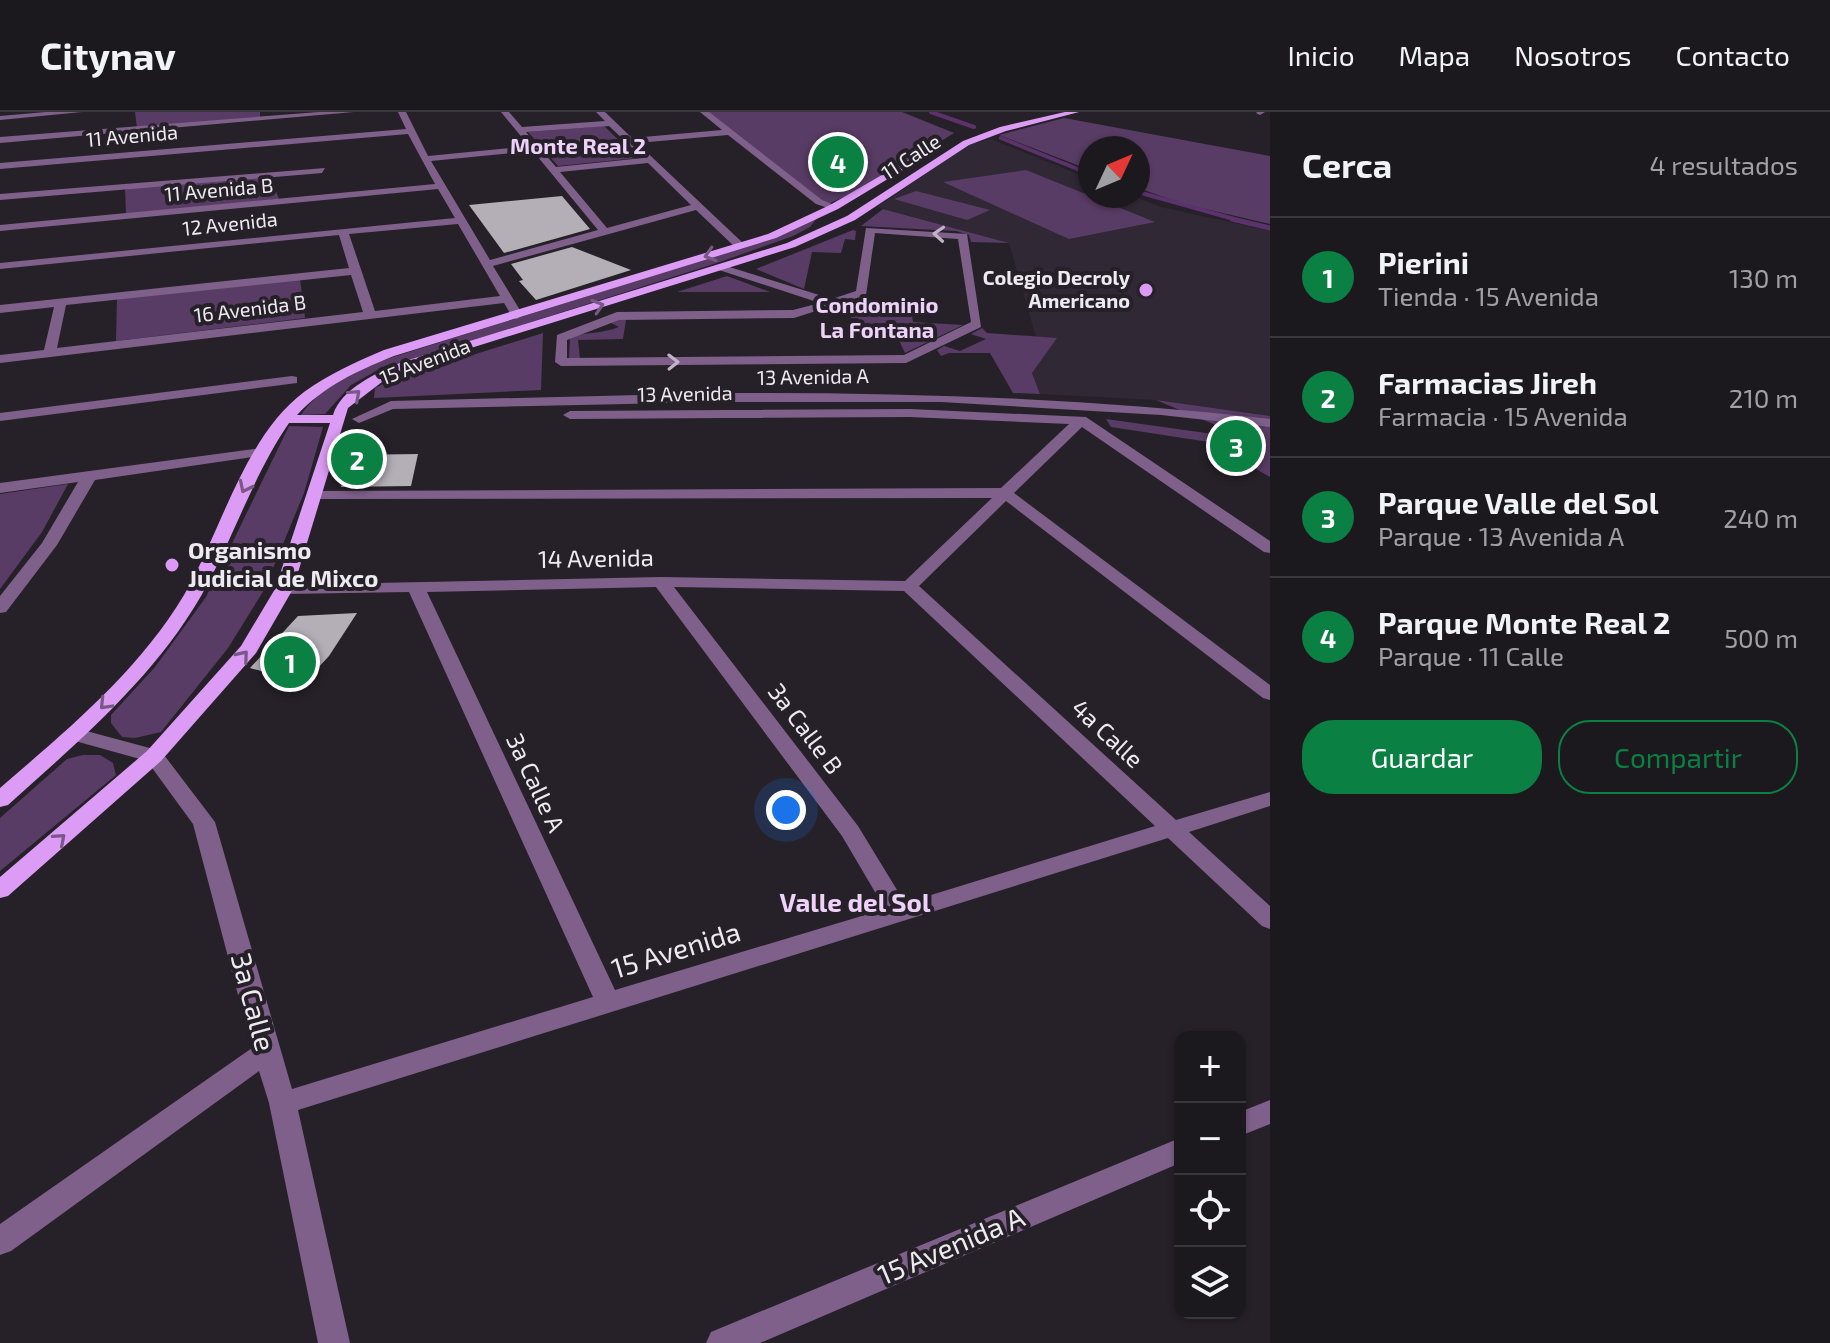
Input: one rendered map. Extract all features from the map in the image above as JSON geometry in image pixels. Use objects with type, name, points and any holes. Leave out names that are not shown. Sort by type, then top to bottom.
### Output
[{"type":"main road","name":"11 Calle","points":[[946,140],[1043,112]]},
{"type":"main road","name":"11 Calle","points":[[820,234],[966,143],[1003,129],[1075,112]]},
{"type":"main road","name":"11 Calle","points":[[834,207],[922,155]]},
{"type":"main road","points":[[820,234],[836,213],[834,207]]},
{"type":"main road","name":"15 Avenida","points":[[0,800],[75,734],[146,661],[192,596],[262,452],[285,419],[306,397],[354,366],[517,315],[738,262],[796,226],[834,207]]},
{"type":"main road","name":"15 Avenida","points":[[0,890],[154,756],[249,649],[284,589],[337,419],[351,398],[381,375],[418,360],[643,292],[820,234]]},
{"type":"main road","points":[[285,419],[337,419]]},
{"type":"street","points":[[0,119],[81,112],[84,133]]},
{"type":"street","points":[[0,140],[350,112]]},
{"type":"street","points":[[402,112],[425,159],[517,315]]},
{"type":"street","points":[[505,112],[606,233]]},
{"type":"street","points":[[600,112],[695,207],[738,262],[832,303],[862,293],[870,230],[965,236],[977,324],[911,358],[561,362],[561,338],[612,316],[794,314],[832,303]]},
{"type":"street","points":[[704,112],[819,202],[834,207]]},
{"type":"street","points":[[520,130],[611,123]]},
{"type":"street","name":"11 Avenida","points":[[0,166],[411,131]]},
{"type":"street","points":[[629,141],[730,132]]},
{"type":"street","points":[[313,139],[333,197]]},
{"type":"street","points":[[425,159],[534,148]]},
{"type":"street","points":[[0,197],[79,194],[321,160]]},
{"type":"street","points":[[552,170],[648,160]]},
{"type":"street","name":"11 Avenida B","points":[[0,228],[74,217],[441,186]]},
{"type":"street","points":[[487,264],[695,207]]},
{"type":"street","name":"12 Avenida","points":[[0,266],[463,220]]},
{"type":"street","points":[[343,231],[370,315]]},
{"type":"street","points":[[738,262],[780,277],[801,291]]},
{"type":"street","points":[[0,309],[356,271]]},
{"type":"street","name":"16 Avenida B","points":[[0,359],[505,299]]},
{"type":"street","points":[[50,353],[61,302]]},
{"type":"street","points":[[0,417],[292,380]]},
{"type":"street","name":"13 Avenida A","points":[[359,419],[391,405],[858,395],[1160,408],[1270,423]]},
{"type":"street","name":"13 Avenida","points":[[337,419],[910,413],[1081,420]]},
{"type":"street","points":[[909,586],[1081,420],[1270,548]]},
{"type":"street","points":[[0,488],[262,452]]},
{"type":"street","points":[[0,608],[49,545],[89,476]]},
{"type":"street","points":[[316,494],[1005,493],[1270,694]]},
{"type":"street","name":"14 Avenida","points":[[284,589],[661,582],[909,586]]},
{"type":"street","name":"3a Calle B","points":[[661,582],[850,831],[899,913]]},
{"type":"street","name":"3a Calle A","points":[[415,585],[608,1002]]},
{"type":"street","name":"4a Calle","points":[[909,586],[1270,920]]},
{"type":"street","points":[[75,734],[154,756]]},
{"type":"street","name":"3a Calle","points":[[154,756],[204,822],[266,1052],[283,1103],[334,1343]]},
{"type":"street","name":"15 Avenida","points":[[283,1103],[1270,799]]},
{"type":"street","points":[[0,1241],[266,1052]]},
{"type":"street","points":[[1246,1122],[1270,1112]]},
{"type":"street","name":"15 Avenida A","points":[[722,1343],[1174,1153]]},
{"type":"shaded area","points":[[135,112],[260,112],[260,118],[137,128]]},
{"type":"shaded area","points":[[705,112],[902,112],[954,133],[872,184],[826,205]]},
{"type":"shaded area","points":[[1064,118],[1270,156],[1270,224],[1184,204],[1150,192],[1150,136],[1078,136],[1078,165],[999,135]]},
{"type":"shaded area","points":[[604,126],[637,158],[558,166],[528,132]]},
{"type":"shaded area","name":"Colegio Decroly Americano","points":[[991,139],[1078,174],[1078,208],[1150,208],[1150,203],[1270,231],[1270,416],[1156,400],[1040,394],[1032,373],[1056,338],[1036,337],[1009,243],[877,207],[970,144]]},
{"type":"shaded area","points":[[1026,170],[1078,191],[1078,208],[1120,208],[1155,222],[1069,239],[943,182]]},
{"type":"shaded area","points":[[270,176],[279,199],[126,214],[125,188]]},
{"type":"shaded area","points":[[916,191],[990,210],[967,220],[894,199]]},
{"type":"shaded area","points":[[883,209],[1009,243],[971,242],[969,235],[956,231],[861,226]]},
{"type":"shaded area","points":[[818,217],[810,227],[793,236],[720,262],[376,371],[351,385],[325,414],[301,415],[329,387],[390,358],[778,236]]},
{"type":"shaded area","points":[[856,231],[855,240],[845,239],[841,253],[812,252],[804,289],[756,269]]},
{"type":"shaded area","points":[[727,276],[770,292],[677,292]]},
{"type":"shaded area","points":[[300,279],[305,318],[116,341],[117,299]]},
{"type":"shaded area","points":[[843,304],[911,308],[913,322],[963,325],[905,353],[897,336],[868,336],[858,318],[851,318],[849,312],[822,312]]},
{"type":"shaded area","points":[[617,319],[626,320],[623,339],[578,340],[580,359],[569,358],[570,337],[619,327],[611,323]]},
{"type":"shaded area","points":[[982,328],[987,333],[1057,338],[1032,373],[1040,394],[1013,393],[990,353],[949,353],[941,356],[937,350],[944,346],[960,351],[986,339],[971,334]]},
{"type":"shaded area","points":[[543,333],[541,390],[374,398],[375,388],[387,382]]},
{"type":"shaded area","points":[[1156,400],[1270,416],[1270,477],[1209,442],[1111,427],[1106,419],[1213,434],[1268,447]]},
{"type":"shaded area","points":[[289,426],[323,427],[304,493],[264,590],[228,648],[161,732],[135,738],[122,737],[111,723],[111,715],[155,667],[206,597]]},
{"type":"shaded area","points":[[68,484],[42,532],[0,589],[0,494]]},
{"type":"shaded area","points":[[100,755],[113,763],[116,775],[0,871],[0,818],[67,759]]},
{"type":"building","points":[[562,196],[590,229],[504,253],[469,205]]},
{"type":"building","points":[[572,247],[631,270],[536,300],[519,281],[523,280],[511,264]]},
{"type":"building","points":[[418,454],[411,486],[341,487],[350,455]]},
{"type":"building","points":[[357,613],[329,656],[304,683],[250,668],[298,616]]},
{"type":"waterway","points":[[931,112],[974,127]]},
{"type":"waterway","points":[[1001,138],[1078,169]]},
{"type":"waterway","points":[[1150,195],[1241,221]]},
{"type":"waterway","points":[[1232,219],[1270,228]]},
{"type":"place","name":"Parque Monte Real 2","points":[[838,162]]},
{"type":"place","name":"Colegio Decroly Americano","points":[[1146,290]]},
{"type":"place","name":"Parque Valle del Sol","points":[[1236,446]]},
{"type":"place","name":"Farmacias Jireh","points":[[357,459]]},
{"type":"place","name":"Organismo Judicial de Mixco","points":[[172,565]]},
{"type":"place","name":"Pierini","points":[[290,662]]},
{"type":"district","name":"Monte Real 2","points":[[578,146]]},
{"type":"district","name":"Condominio La Fontana","points":[[877,318]]},
{"type":"district","name":"Valle del Sol","points":[[855,903]]}]
